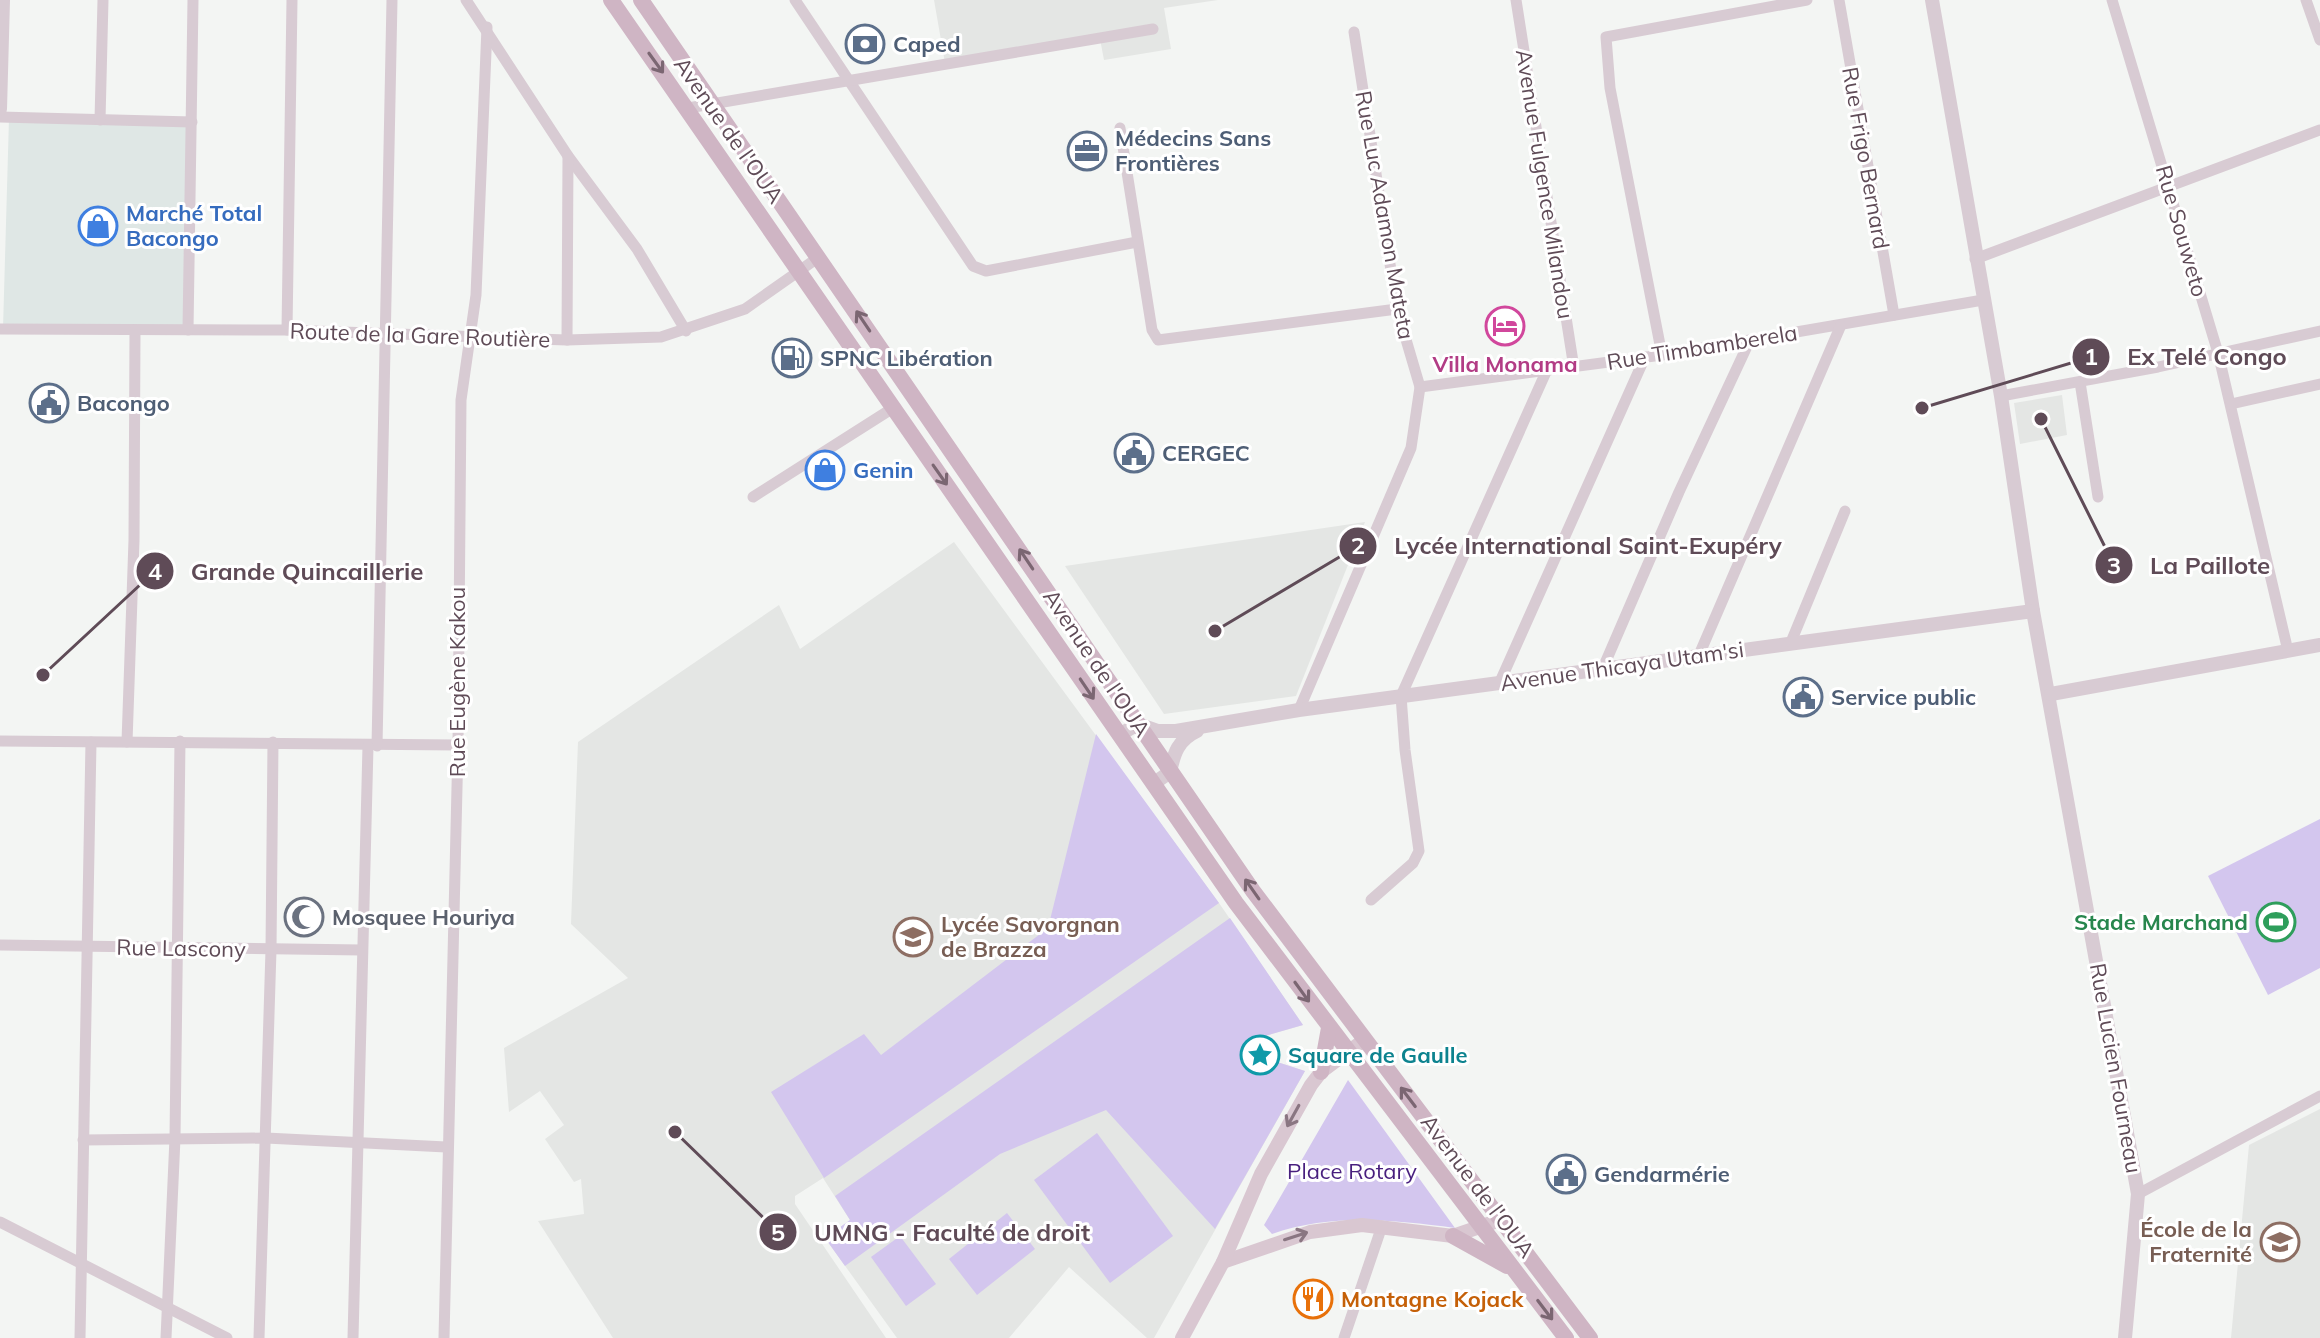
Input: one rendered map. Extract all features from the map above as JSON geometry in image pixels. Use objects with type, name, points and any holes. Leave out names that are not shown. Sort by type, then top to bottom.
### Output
[{"type":"main road","name":"Avenue de l'OUA","points":[[611,0],[1153,784],[1329,1028],[1566,1338]]},
{"type":"main road","name":"Avenue de l'OUA","points":[[641,0],[1170,772],[1364,1040],[1590,1338]]},
{"type":"main road","points":[[1182,1338],[1223,1262],[1261,1174],[1321,1072],[1329,1028]]},
{"type":"main road","points":[[1321,1072],[1364,1040]]},
{"type":"main road","points":[[1453,1236],[1500,1220]]},
{"type":"main road","points":[[1223,1262],[1310,1232],[1382,1226],[1453,1236],[1515,1272]]},
{"type":"street","points":[[0,109],[3,0]]},
{"type":"street","points":[[100,120],[103,0]]},
{"type":"street","points":[[188,330],[193,0]]},
{"type":"street","points":[[287,330],[292,0]]},
{"type":"street","points":[[353,1338],[362,950],[386,333],[392,0]]},
{"type":"street","points":[[466,0],[487,27],[568,156],[637,249],[686,331]]},
{"type":"street","points":[[795,0],[977,269],[986,271],[1137,242]]},
{"type":"street","name":"Avenue Fulgence Milandou","points":[[1516,0],[1574,368]]},
{"type":"street","points":[[1662,355],[1610,88],[1606,37],[1807,0]]},
{"type":"street","name":"Rue Frigo Bernard","points":[[1839,0],[1894,315]]},
{"type":"street","name":"Rue Lucien Fourneau","points":[[1932,0],[2001,396],[2033,611],[2051,694],[2138,1194],[2125,1338]]},
{"type":"street","name":"Rue Souweto","points":[[2112,0],[2218,353],[2288,651]]},
{"type":"street","points":[[2306,0],[2320,40]]},
{"type":"street","name":"Rue Eugène Kakou","points":[[444,1338],[446,1147],[458,745],[461,400],[473,335],[487,27]]},
{"type":"street","points":[[688,108],[1153,29]]},
{"type":"street","name":"Rue Luc Adamon Mateta","points":[[1299,710],[1411,448],[1420,387],[1397,309],[1354,32]]},
{"type":"street","points":[[0,117],[192,122]]},
{"type":"street","points":[[1120,128],[1152,330],[1158,340],[1397,309]]},
{"type":"street","points":[[1975,259],[2168,184],[2320,130]]},
{"type":"street","points":[[567,340],[568,156]]},
{"type":"street","name":"Route de la Gare Routière","points":[[0,329],[287,330],[567,340],[651,338],[686,331],[745,309],[819,257]]},
{"type":"street","name":"Rue Timbamberela","points":[[1420,387],[1662,355],[1983,300]]},
{"type":"street","points":[[1699,655],[1841,325]]},
{"type":"street","points":[[127,742],[134,540],[135,330]]},
{"type":"street","points":[[2001,396],[2320,331]]},
{"type":"street","points":[[1603,668],[1679,492],[1750,340]]},
{"type":"street","points":[[1499,684],[1645,357]]},
{"type":"street","points":[[1371,900],[1413,863],[1419,851],[1401,696],[1546,372]]},
{"type":"street","points":[[2080,382],[2098,497]]},
{"type":"street","points":[[2231,404],[2320,384]]},
{"type":"street","points":[[753,497],[893,408]]},
{"type":"street","points":[[1791,642],[1845,511]]},
{"type":"street","name":"Avenue Thicaya Utam'si","points":[[1138,724],[1158,731],[1176,731],[1299,710],[2033,611]]},
{"type":"street","points":[[2051,694],[2320,645]]},
{"type":"street","points":[[1119,735],[1138,724]]},
{"type":"street","name":"Avenue Thicaya Utam'si","points":[[1170,772],[1174,752],[1185,737],[1212,724]]},
{"type":"street","points":[[0,741],[458,745]]},
{"type":"street","points":[[166,1338],[175,1138],[180,741]]},
{"type":"street","points":[[80,1338],[91,742]]},
{"type":"street","points":[[259,1338],[271,950],[273,742]]},
{"type":"street","points":[[1153,784],[1170,772]]},
{"type":"street","name":"Rue Lascony","points":[[0,945],[362,950]]},
{"type":"street","points":[[2138,1194],[2320,1096]]},
{"type":"street","points":[[83,1140],[266,1138],[446,1147]]},
{"type":"street","points":[[0,1222],[227,1338]]},
{"type":"street","points":[[1344,1338],[1382,1226]]},
{"type":"shaded area","points":[[934,0],[1218,0],[1164,8],[1171,49],[1104,60],[1100,39],[945,63]]},
{"type":"shaded area","name":"Marché Total Bacongo","points":[[9,118],[192,122],[188,330],[3,329]]},
{"type":"shaded area","points":[[2062,395],[2067,435],[2020,444],[2014,403]]},
{"type":"shaded area","points":[[1365,522],[1296,696],[1164,714],[1065,566]]},
{"type":"shaded area","name":"Lycée Savorgnan de Brazza","points":[[954,542],[1219,903],[1303,1025],[1248,1041],[1242,1051],[1245,1064],[1258,1069],[1271,1060],[1305,1071],[1154,1338],[1147,1338],[1069,1267],[1009,1338],[897,1338],[825,1238],[850,1220],[823,1178],[795,1196],[795,1204],[886,1338],[613,1338],[538,1221],[584,1214],[581,1179],[574,1182],[545,1139],[564,1125],[540,1091],[509,1112],[504,1048],[628,978],[571,924],[578,742],[779,605],[800,649]]},
{"type":"shaded area","name":"École de la Fraternité","points":[[2320,1109],[2320,1338],[2231,1338],[2249,1145]]},
{"type":"green space","points":[[1096,734],[1219,903],[824,1178],[771,1092],[864,1034],[881,1055],[1048,928]]},
{"type":"green space","name":"Stade Marchand","points":[[2320,819],[2320,968],[2268,995],[2208,876]]},
{"type":"green space","points":[[1230,918],[1303,1025],[1248,1041],[1242,1051],[1245,1063],[1258,1069],[1271,1060],[1305,1071],[1215,1229],[1106,1110],[1000,1154],[845,1266],[825,1238],[850,1220],[835,1196]]},
{"type":"green space","name":"Place Rotary","points":[[1348,1080],[1455,1228],[1363,1220],[1317,1223],[1272,1234],[1264,1225]]},
{"type":"green space","points":[[1097,1133],[1173,1236],[1110,1283],[1034,1180]]},
{"type":"green space","points":[[1007,1213],[1035,1249],[977,1295],[949,1259]]},
{"type":"green space","points":[[900,1236],[936,1284],[906,1306],[871,1257]]},
{"type":"place","name":"Caped","points":[[865,44]]},
{"type":"place","name":"Médecins Sans Frontières","points":[[1087,151]]},
{"type":"place","name":"Marché Total Bacongo","points":[[98,226]]},
{"type":"place","name":"Villa Monama","points":[[1505,326]]},
{"type":"place","name":"SPNC Libération","points":[[792,358]]},
{"type":"place","name":"Bacongo","points":[[49,403]]},
{"type":"place","name":"Ex Telé Congo","points":[[1922,408]]},
{"type":"place","name":"La Paillote","points":[[2041,419]]},
{"type":"place","name":"CERGEC","points":[[1134,453]]},
{"type":"place","name":"Genin","points":[[825,470]]},
{"type":"place","name":"Lycée International Saint-Exupéry","points":[[1215,631]]},
{"type":"place","name":"Grande Quincaillerie","points":[[43,675]]},
{"type":"place","name":"Service public","points":[[1803,697]]},
{"type":"place","name":"Mosquee Houriya","points":[[304,917]]},
{"type":"place","name":"Stade Marchand","points":[[2276,922]]},
{"type":"place","name":"Lycée Savorgnan de Brazza","points":[[913,937]]},
{"type":"place","name":"Square de Gaulle","points":[[1260,1055]]},
{"type":"place","name":"UMNG - Faculté de droit","points":[[675,1132]]},
{"type":"place","name":"Gendarmérie","points":[[1566,1174]]},
{"type":"place","name":"École de la Fraternité","points":[[2280,1242]]},
{"type":"place","name":"Montagne Kojack","points":[[1313,1299]]}]
